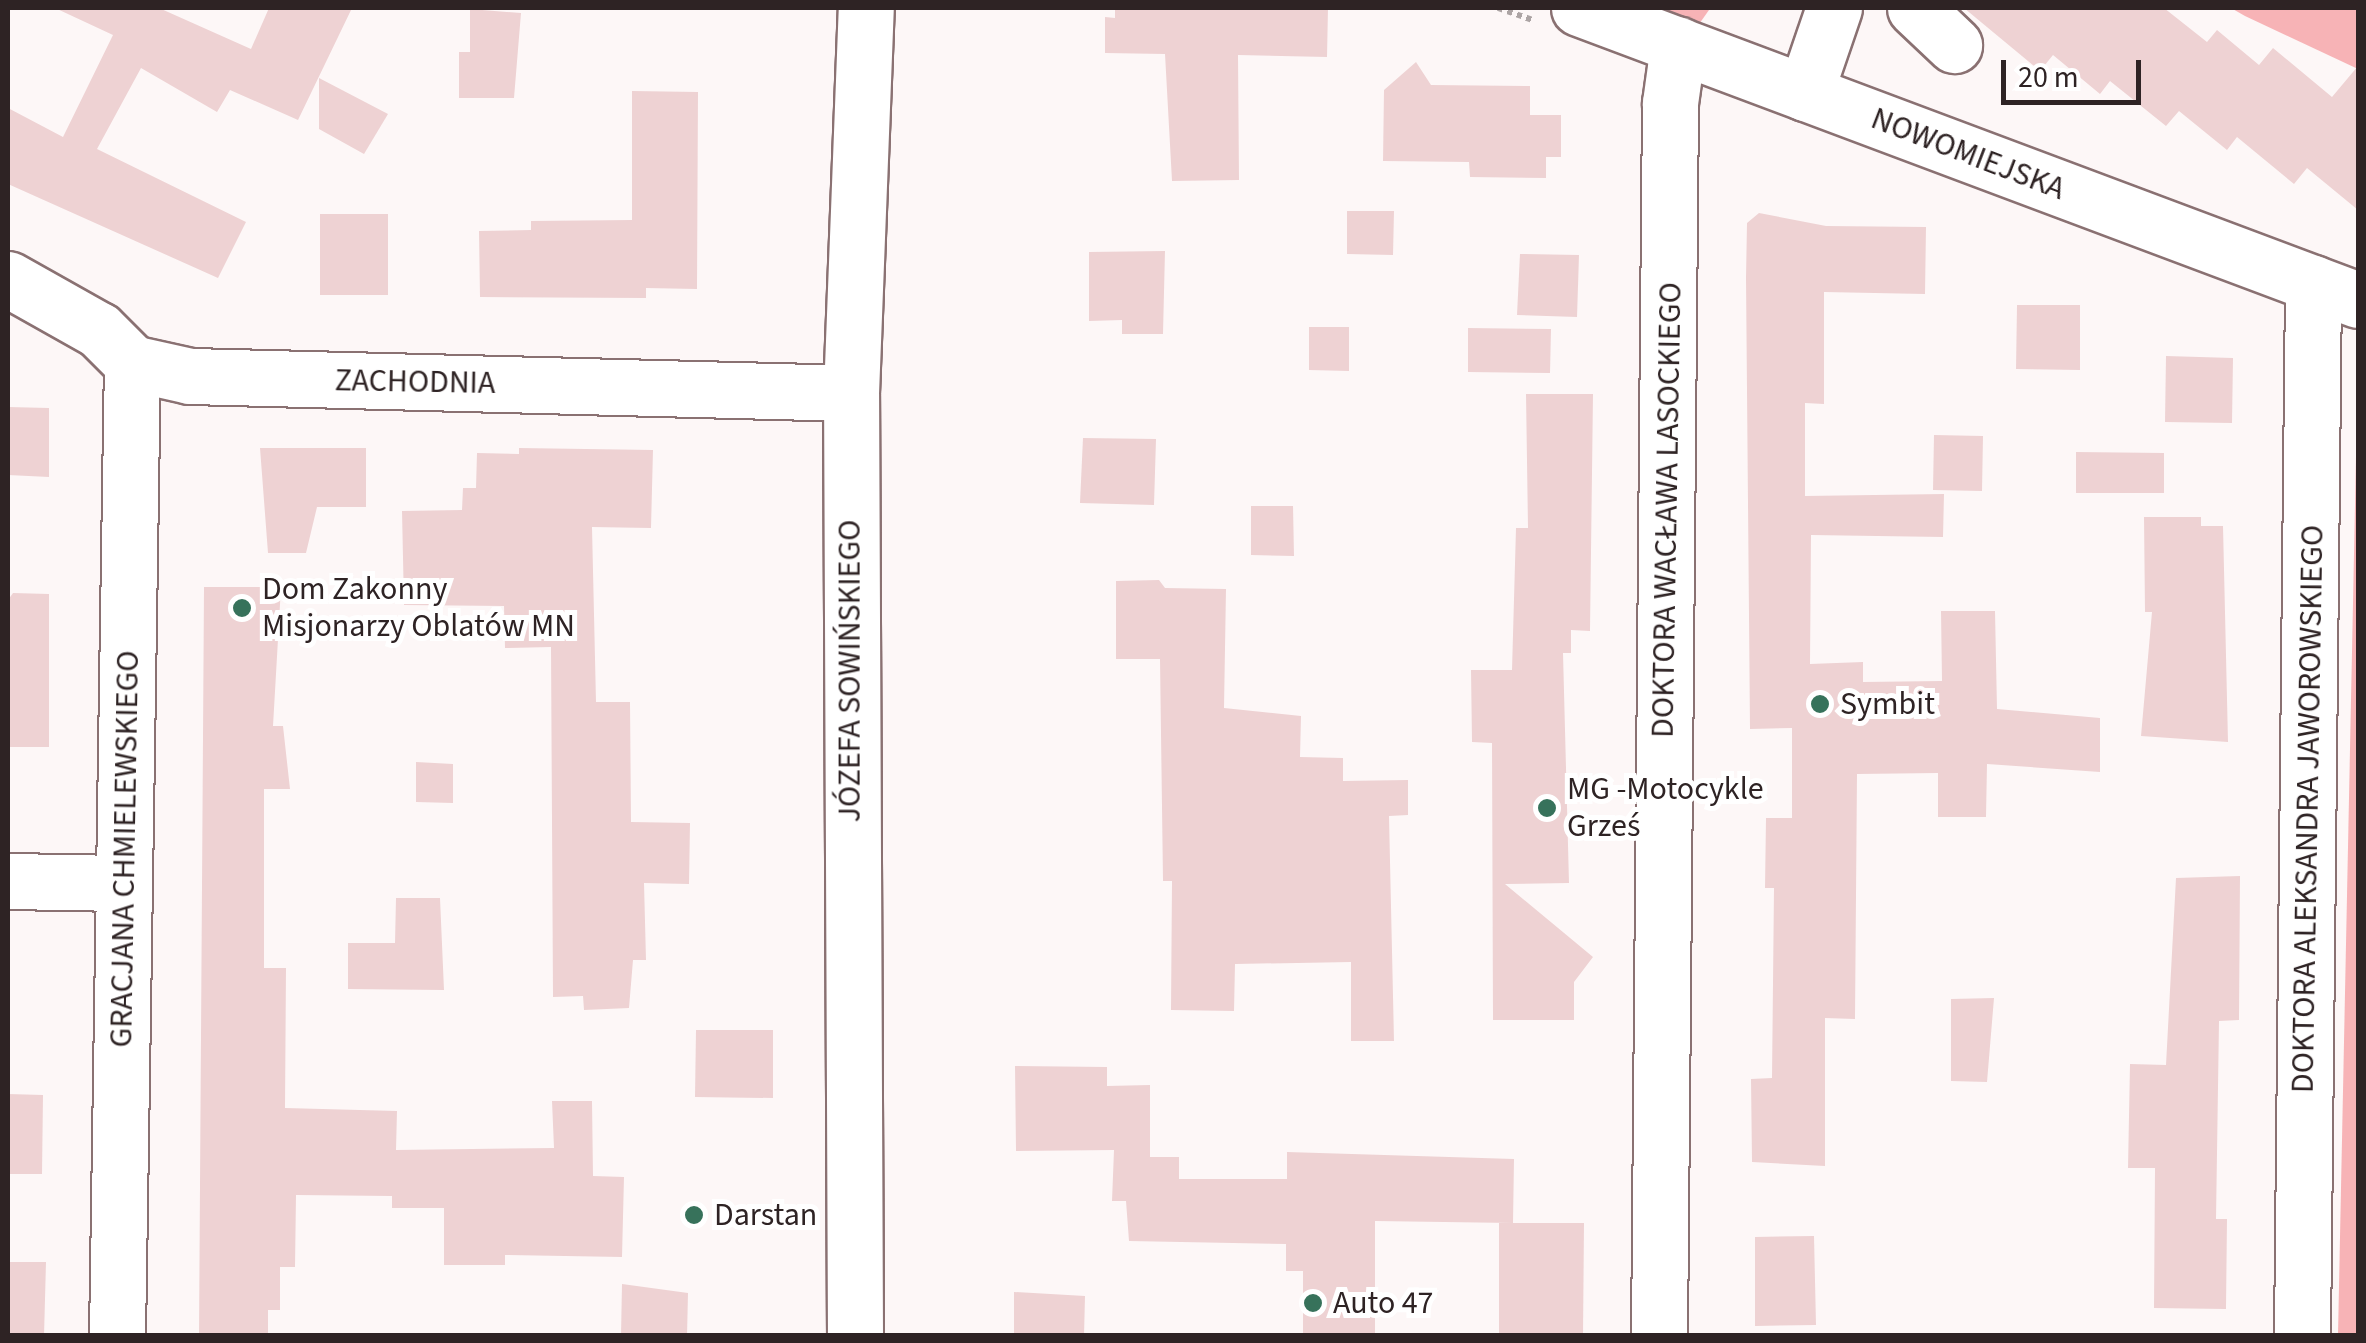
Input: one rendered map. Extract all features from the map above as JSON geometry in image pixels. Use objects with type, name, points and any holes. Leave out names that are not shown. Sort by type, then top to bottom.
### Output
[{"type":"street","name":"JÓZEFA SOWIŃSKIEGO","points":[[855,1336],[851,394],[866,8]]},
{"type":"street","name":"NOWOMIEJSKA","points":[[1578,8],[2336,291]]},
{"type":"street","points":[[1805,92],[1834,8]]},
{"type":"street","points":[[1915,8],[1954,45]]},
{"type":"street","name":"DOKTORA WACŁAWA LASOCKIEGO","points":[[1659,1336],[1670,103],[1678,45]]},
{"type":"street","points":[[8,278],[99,330],[132,363]]},
{"type":"street","name":"DOKTORA ALEKSANDRA JAWOROWSKIEGO","points":[[2302,1336],[2336,291]]},
{"type":"street","name":"ZACHODNIA","points":[[132,363],[190,376],[851,394]]},
{"type":"street","name":"GRACJANA CHMIELEWSKIEGO","points":[[117,1336],[132,363]]},
{"type":"street","points":[[8,881],[124,883]]},
{"type":"shaded area","points":[[1646,8],[1708,8],[1709,10],[1697,27]]},
{"type":"shaded area","points":[[2231,8],[2358,8],[2358,69],[2245,16]]},
{"type":"shaded area","points":[[2358,359],[2358,1335],[2338,1336],[2338,1335]]},
{"type":"building","points":[[55,8],[159,8],[251,49],[269,8],[352,8],[298,120],[230,90],[217,112],[141,68],[97,149],[246,222],[218,278],[8,184],[8,108],[63,137],[113,35]]},
{"type":"building","points":[[1115,8],[1328,8],[1327,57],[1238,55],[1239,180],[1172,181],[1165,54],[1105,53],[1105,17],[1115,18]]},
{"type":"building","points":[[1964,8],[2164,8],[2207,42],[2217,30],[2259,65],[2273,48],[2332,97],[2358,66],[2358,210],[2307,168],[2294,184],[2237,137],[2227,150],[2179,111],[2166,126],[2110,81],[2100,94],[2053,55],[2040,71]]},
{"type":"building","points":[[470,9],[521,13],[514,98],[459,98],[459,52],[470,52]]},
{"type":"building","points":[[1416,62],[1431,85],[1530,86],[1530,115],[1561,115],[1561,157],[1546,157],[1546,178],[1470,177],[1469,162],[1383,161],[1384,90]]},
{"type":"building","points":[[319,78],[388,114],[364,154],[319,129]]},
{"type":"building","points":[[632,91],[698,92],[697,289],[646,288],[646,298],[480,297],[479,231],[531,230],[531,221],[632,220]]},
{"type":"building","points":[[1347,211],[1394,211],[1393,255],[1347,254]]},
{"type":"building","points":[[1759,213],[1826,226],[1926,227],[1925,294],[1824,292],[1824,404],[1805,403],[1805,496],[1944,494],[1943,537],[1811,535],[1810,664],[1863,662],[1863,682],[1942,681],[1941,611],[1995,611],[1997,709],[2100,718],[2100,772],[1987,764],[1986,817],[1938,817],[1938,773],[1857,774],[1855,1019],[1825,1018],[1825,1166],[1752,1162],[1751,1079],[1772,1078],[1774,888],[1765,888],[1766,818],[1792,818],[1792,728],[1750,729],[1746,278],[1747,223]]},
{"type":"building","points":[[320,214],[388,214],[388,295],[320,295]]},
{"type":"building","points":[[1165,251],[1163,334],[1122,334],[1122,320],[1089,321],[1089,252]]},
{"type":"building","points":[[1520,254],[1579,255],[1577,317],[1517,315]]},
{"type":"building","points":[[2017,305],[2080,305],[2080,370],[2016,369]]},
{"type":"building","points":[[1309,327],[1349,327],[1349,371],[1309,370]]},
{"type":"building","points":[[1468,328],[1551,329],[1550,373],[1468,372]]},
{"type":"building","points":[[2166,356],[2233,358],[2232,423],[2165,422]]},
{"type":"building","points":[[1526,394],[1593,394],[1590,631],[1571,630],[1571,653],[1563,653],[1569,883],[1505,884],[1593,957],[1574,982],[1574,1020],[1493,1020],[1492,743],[1472,742],[1471,670],[1512,670],[1516,528],[1528,528]]},
{"type":"building","points":[[8,407],[49,408],[49,477],[8,475]]},
{"type":"building","points":[[1934,435],[1983,436],[1982,491],[1933,490]]},
{"type":"building","points":[[1083,438],[1156,439],[1154,505],[1080,503]]},
{"type":"building","points":[[260,448],[366,448],[366,507],[317,507],[306,553],[268,553]]},
{"type":"building","points":[[519,448],[653,450],[651,528],[592,527],[596,702],[630,702],[631,822],[690,823],[689,884],[644,883],[646,960],[633,960],[629,1008],[584,1010],[583,996],[553,997],[551,647],[505,648],[504,606],[404,605],[402,511],[462,510],[463,488],[476,488],[477,453],[519,454]]},
{"type":"building","points":[[2076,452],[2164,453],[2164,493],[2076,493]]},
{"type":"building","points":[[1251,506],[1293,506],[1294,556],[1251,555]]},
{"type":"building","points":[[2144,517],[2201,517],[2201,526],[2223,526],[2228,742],[2141,736],[2152,612],[2145,612]]},
{"type":"building","points":[[1159,580],[1165,588],[1226,589],[1224,708],[1301,716],[1300,757],[1343,758],[1343,781],[1408,780],[1408,815],[1389,816],[1394,1041],[1351,1041],[1351,962],[1235,964],[1234,1011],[1171,1010],[1172,881],[1163,881],[1160,659],[1116,659],[1116,581]]},
{"type":"building","points":[[204,587],[281,587],[273,726],[283,726],[290,789],[264,789],[264,968],[286,968],[285,1108],[397,1111],[396,1150],[554,1148],[552,1101],[592,1101],[593,1176],[624,1177],[622,1257],[505,1255],[505,1265],[444,1265],[444,1208],[392,1208],[392,1196],[296,1195],[295,1267],[280,1267],[280,1310],[268,1310],[268,1336],[199,1336]]},
{"type":"building","points":[[13,593],[49,594],[49,747],[8,747],[8,600]]},
{"type":"building","points":[[416,762],[453,764],[453,803],[416,802]]},
{"type":"building","points":[[2240,876],[2239,1020],[2219,1021],[2216,1219],[2227,1219],[2226,1309],[2154,1308],[2155,1168],[2128,1168],[2130,1064],[2166,1065],[2176,878]]},
{"type":"building","points":[[396,898],[440,898],[444,990],[348,989],[348,943],[395,943]]},
{"type":"building","points":[[1994,998],[1987,1082],[1951,1081],[1951,999]]},
{"type":"building","points":[[696,1030],[773,1030],[773,1098],[695,1097]]},
{"type":"building","points":[[1015,1066],[1107,1067],[1107,1086],[1150,1085],[1150,1157],[1179,1157],[1179,1179],[1287,1179],[1287,1152],[1514,1159],[1513,1223],[1375,1221],[1375,1336],[1303,1336],[1303,1271],[1286,1271],[1286,1244],[1129,1241],[1126,1201],[1112,1201],[1114,1150],[1016,1151]]},
{"type":"building","points":[[8,1094],[43,1095],[42,1174],[8,1174]]},
{"type":"building","points":[[1499,1223],[1584,1223],[1583,1336],[1499,1336]]},
{"type":"building","points":[[1814,1236],[1816,1325],[1755,1326],[1755,1237]]},
{"type":"building","points":[[8,1262],[46,1262],[44,1336],[8,1336]]},
{"type":"building","points":[[622,1284],[688,1293],[687,1336],[621,1336]]},
{"type":"building","points":[[1014,1292],[1085,1296],[1084,1336],[1014,1336]]},
{"type":"place","name":"Dom Zakonny Misjonarzy Oblatów MN","points":[[242,608]]},
{"type":"place","name":"Symbit","points":[[1820,704]]},
{"type":"place","name":"MG -Motocykle Grześ","points":[[1547,808]]},
{"type":"place","name":"Darstan","points":[[694,1215]]},
{"type":"place","name":"Auto 47","points":[[1313,1303]]}]
